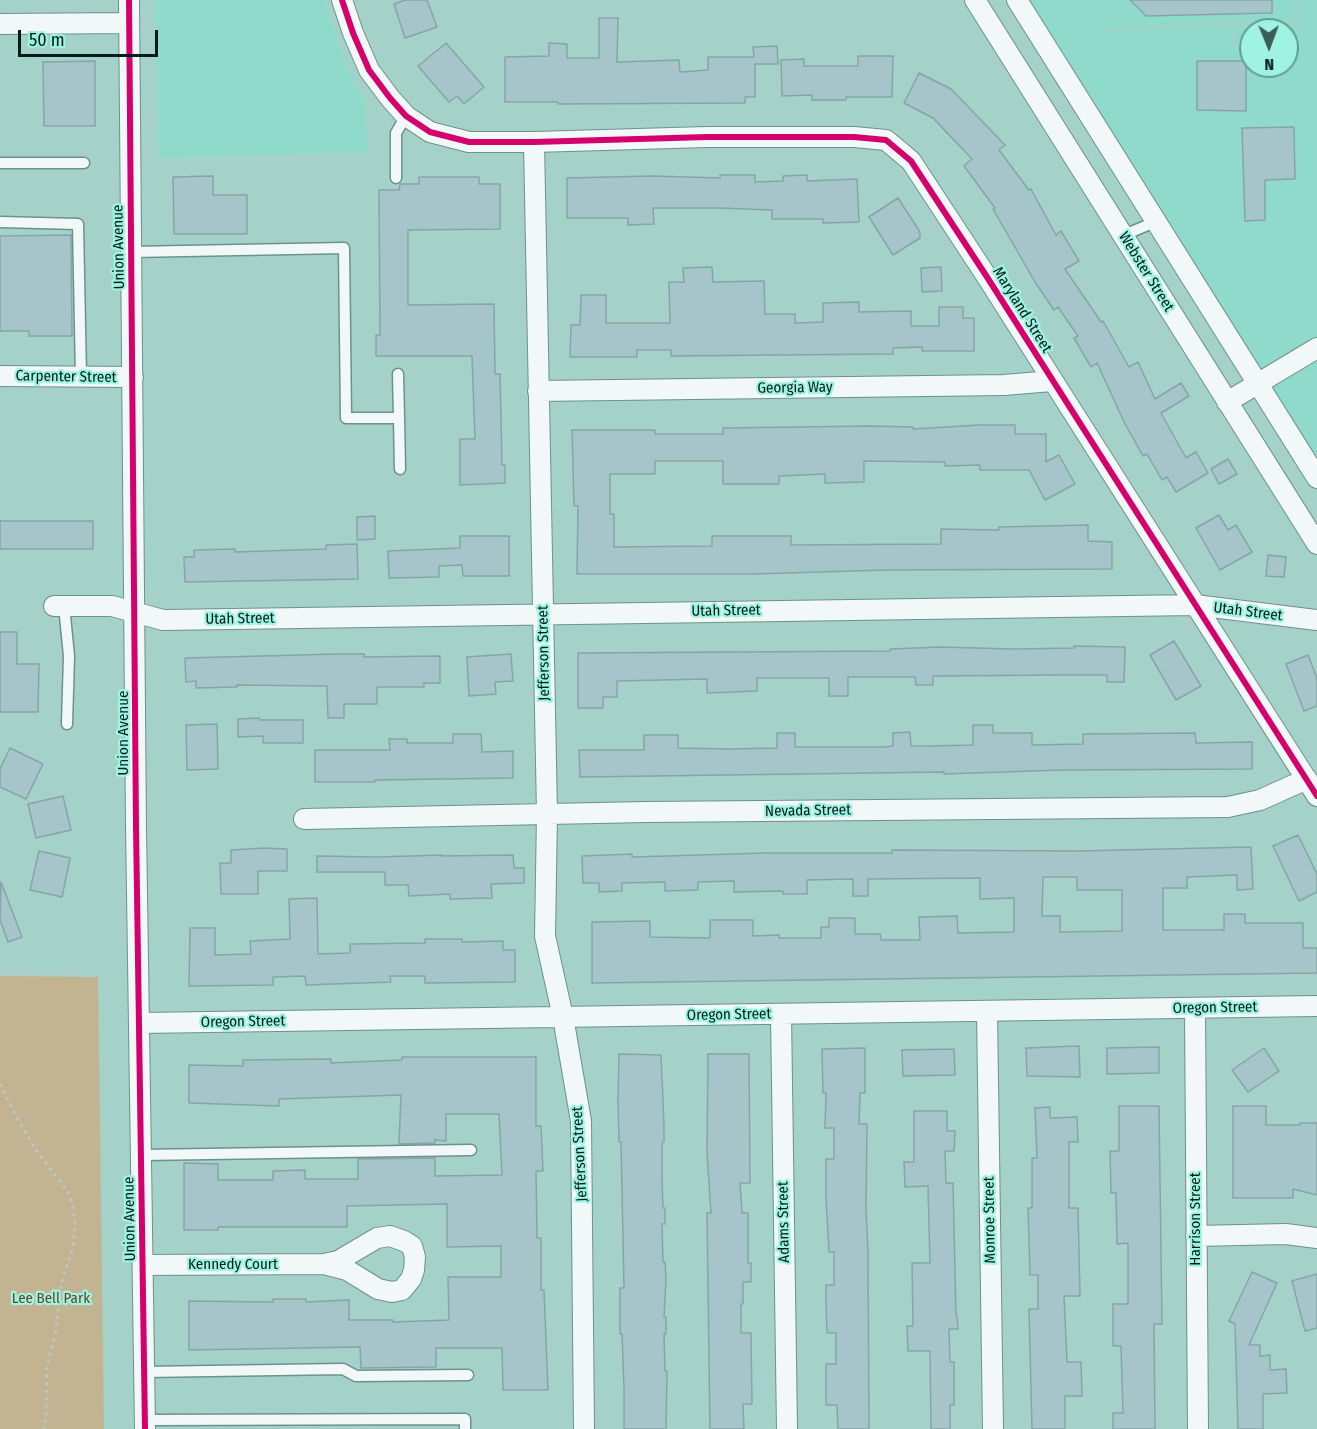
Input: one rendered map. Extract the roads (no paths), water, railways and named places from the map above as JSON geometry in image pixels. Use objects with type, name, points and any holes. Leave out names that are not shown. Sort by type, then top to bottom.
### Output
[{"type":"street","name":"Union Avenue","points":[[129,0],[136,814],[145,1425]]},
{"type":"street","points":[[342,0],[369,70],[406,116],[430,132],[469,142],[534,142]]},
{"type":"street","name":"Webster Street","points":[[975,0],[1317,544]]},
{"type":"street","points":[[1017,0],[1317,478]]},
{"type":"street","points":[[0,24],[129,23]]},
{"type":"street","name":"Maryland Street","points":[[534,142],[708,137],[854,137],[886,140],[911,161],[1312,788]]},
{"type":"street","name":"Jefferson Street","points":[[534,142],[547,814],[545,936],[563,1017],[581,1121],[584,1429]]},
{"type":"street","points":[[1227,402],[1317,348]]},
{"type":"street","name":"Carpenter Street","points":[[0,376],[133,377]]},
{"type":"street","name":"Georgia Way","points":[[538,391],[1004,385],[1052,381]]},
{"type":"street","name":"Utah Street","points":[[136,613],[163,620],[1195,605],[1317,620]]},
{"type":"street","points":[[59,606],[112,606],[136,613]]},
{"type":"street","name":"Nevada Street","points":[[304,819],[547,814],[1228,807],[1312,788]]},
{"type":"street","name":"Oregon Street","points":[[140,1023],[1317,1006]]},
{"type":"street","name":"Harrison Street","points":[[1195,1009],[1198,1429]]},
{"type":"street","name":"Monroe Street","points":[[987,1011],[993,1429]]},
{"type":"street","name":"Adams Street","points":[[781,1014],[787,1429]]},
{"type":"street","points":[[1196,1236],[1286,1234],[1317,1238]]},
{"type":"street","name":"Kennedy Court","points":[[142,1266],[324,1264]]},
{"type":"lane","points":[[396,178],[396,132],[406,116]]},
{"type":"lane","points":[[0,163],[84,163]]},
{"type":"lane","points":[[0,222],[78,224],[81,377]]},
{"type":"lane","points":[[1124,236],[1155,222]]},
{"type":"lane","points":[[131,252],[344,248],[346,418],[399,418]]},
{"type":"lane","points":[[398,374],[400,469]]},
{"type":"lane","points":[[59,606],[69,656],[67,724]]},
{"type":"lane","points":[[142,1155],[471,1150]]},
{"type":"lane","points":[[144,1372],[343,1369],[356,1376],[468,1375]]},
{"type":"lane","points":[[145,1425],[465,1419],[465,1429]]},
{"type":"park label","name":"Lee Bell Park","points":[[51,1299]]}]
